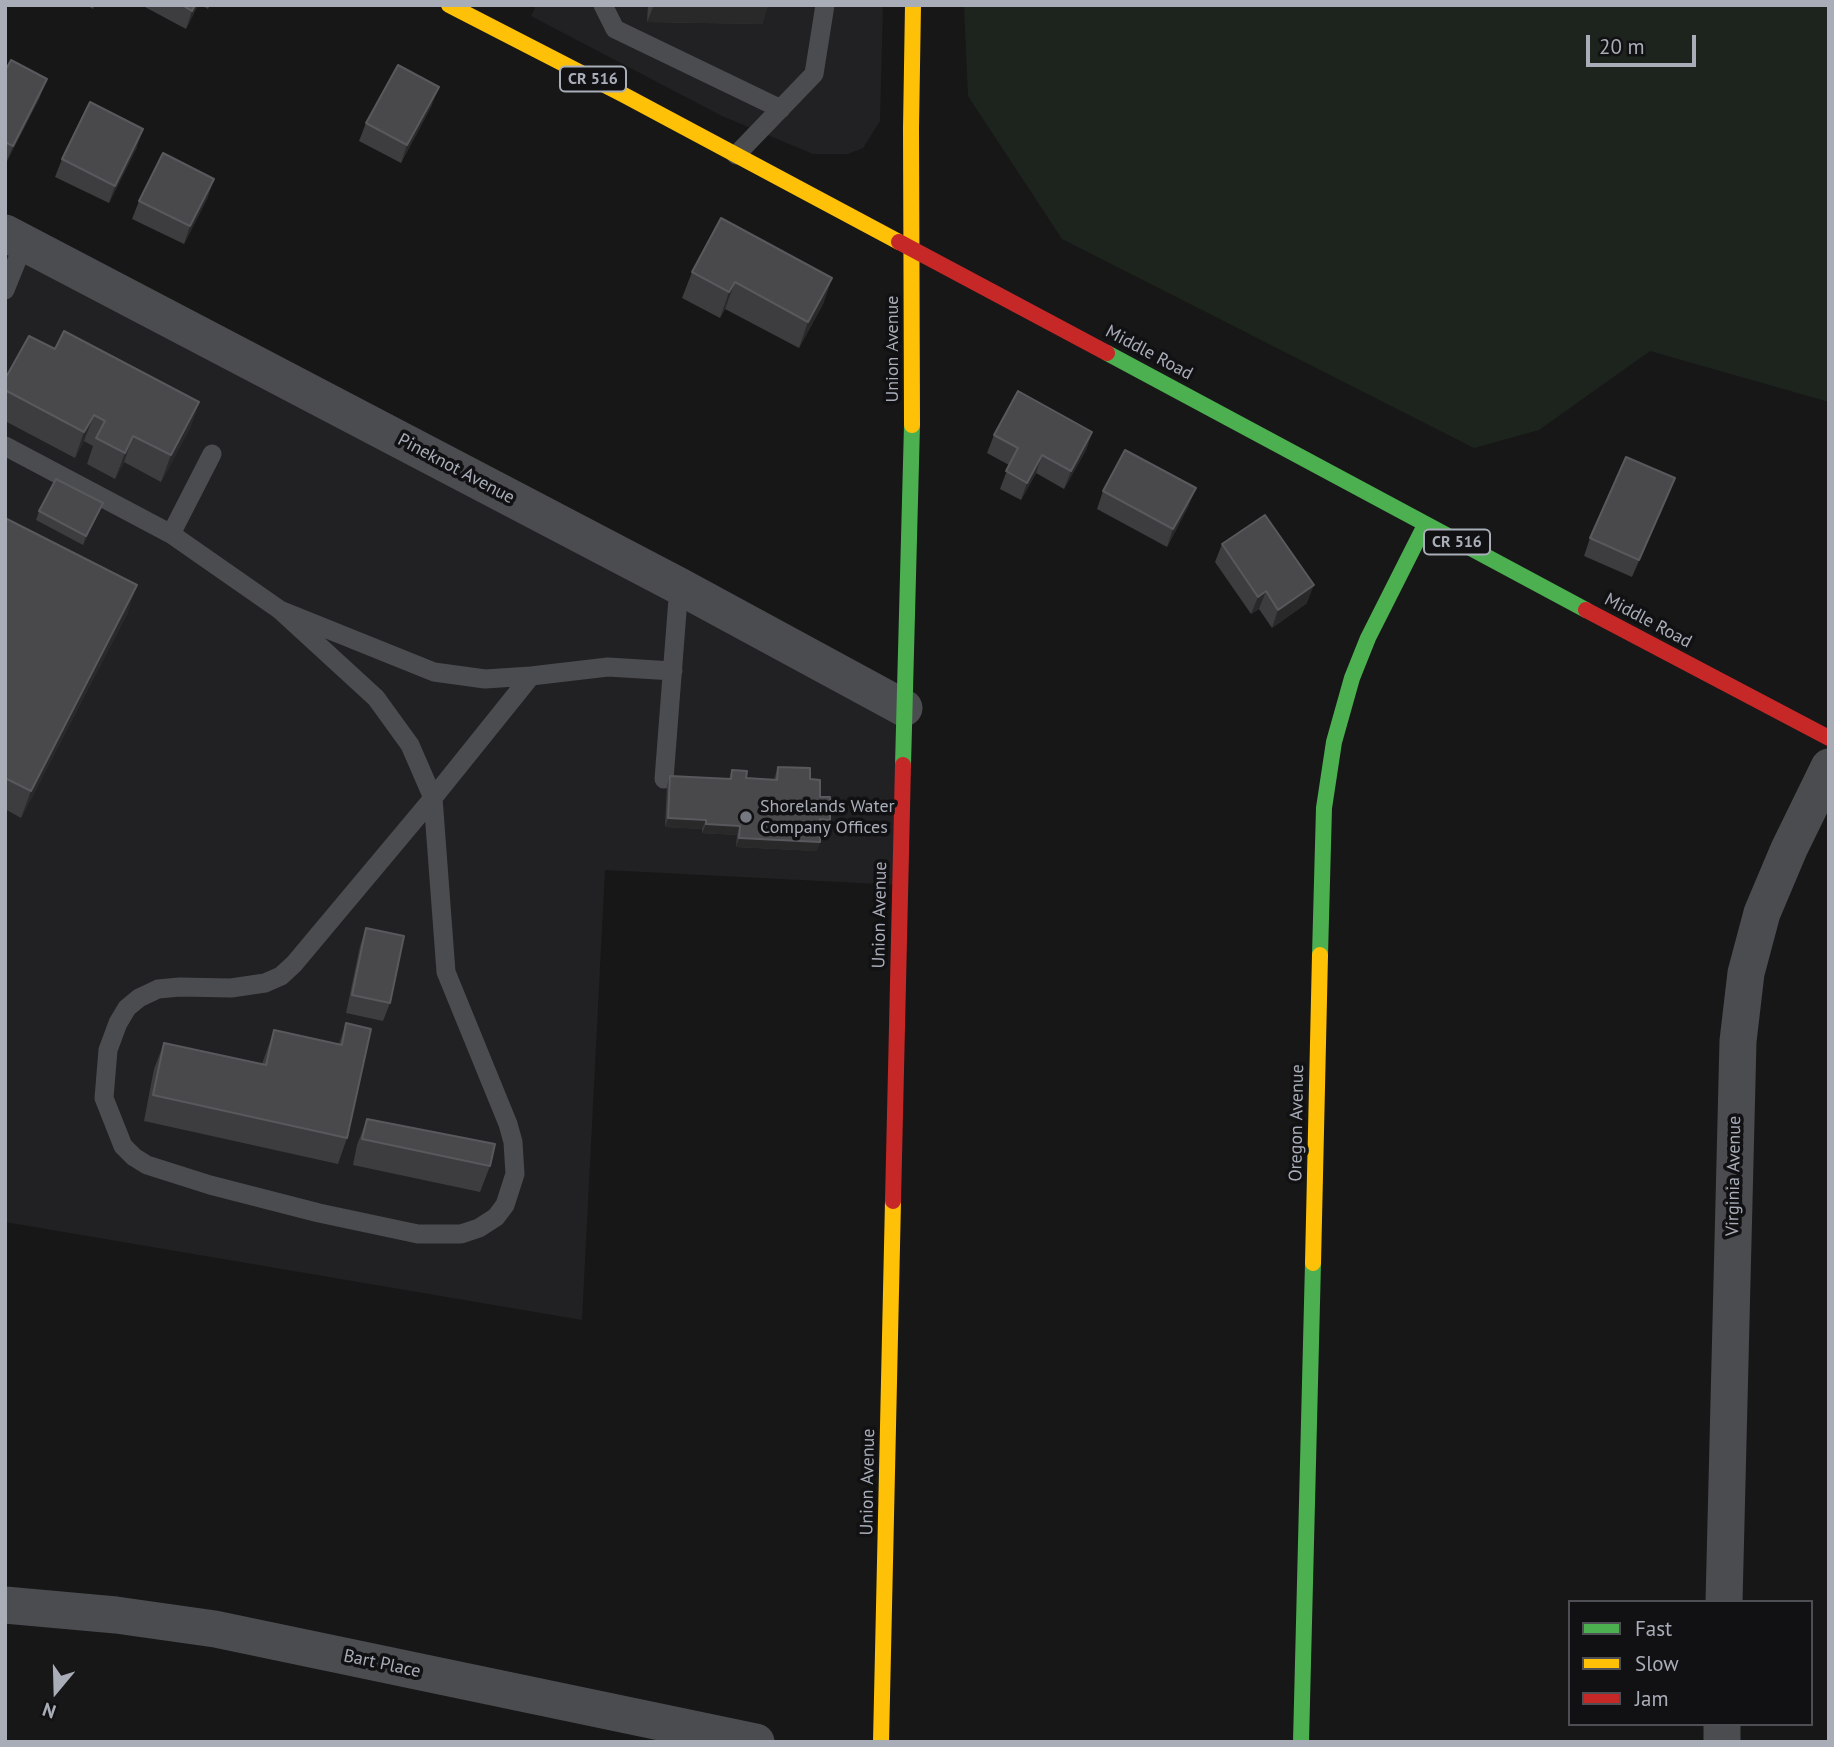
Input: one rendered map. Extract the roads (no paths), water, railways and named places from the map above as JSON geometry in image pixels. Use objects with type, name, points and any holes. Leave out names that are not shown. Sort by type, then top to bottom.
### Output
[{"type":"street","name":"Middle Road","points":[[449,5],[736,155],[1363,489],[1424,525],[1829,738]]},
{"type":"street","name":"Union Avenue","points":[[881,1742],[913,397],[914,5]]},
{"type":"street","name":"Pineknot Avenue","points":[[15,238],[679,586],[904,708]]},
{"type":"street","name":"Oregon Avenue","points":[[1301,1742],[1324,808],[1334,742],[1352,678],[1368,638],[1424,525]]},
{"type":"street","name":"Virginia Avenue","points":[[1724,1600],[1738,1041],[1744,987],[1762,913],[1788,849],[1829,767]]},
{"type":"street","name":"Bart Place","points":[[5,1605],[116,1615],[215,1629],[756,1742]]},
{"type":"lane","points":[[603,5],[615,29],[781,109]]},
{"type":"lane","points":[[736,155],[814,75],[825,5]]},
{"type":"lane","points":[[5,290],[15,238]]},
{"type":"lane","points":[[5,446],[171,534],[280,610],[376,698],[410,745],[433,798],[446,972],[508,1124],[513,1142],[515,1174],[505,1205],[496,1217],[480,1228],[461,1234],[418,1234],[319,1213],[210,1185],[147,1165],[123,1146],[104,1098],[108,1050],[127,1008],[139,998],[158,989],[231,988],[265,983],[281,976],[295,964],[433,798],[531,676]]},
{"type":"lane","points":[[171,534],[212,454]]},
{"type":"lane","points":[[664,779],[679,586]]},
{"type":"lane","points":[[280,610],[434,672],[485,679],[608,667],[673,671]]},
{"type":"place","name":"Shorelands Water Company Offices","points":[[746,817]]}]
